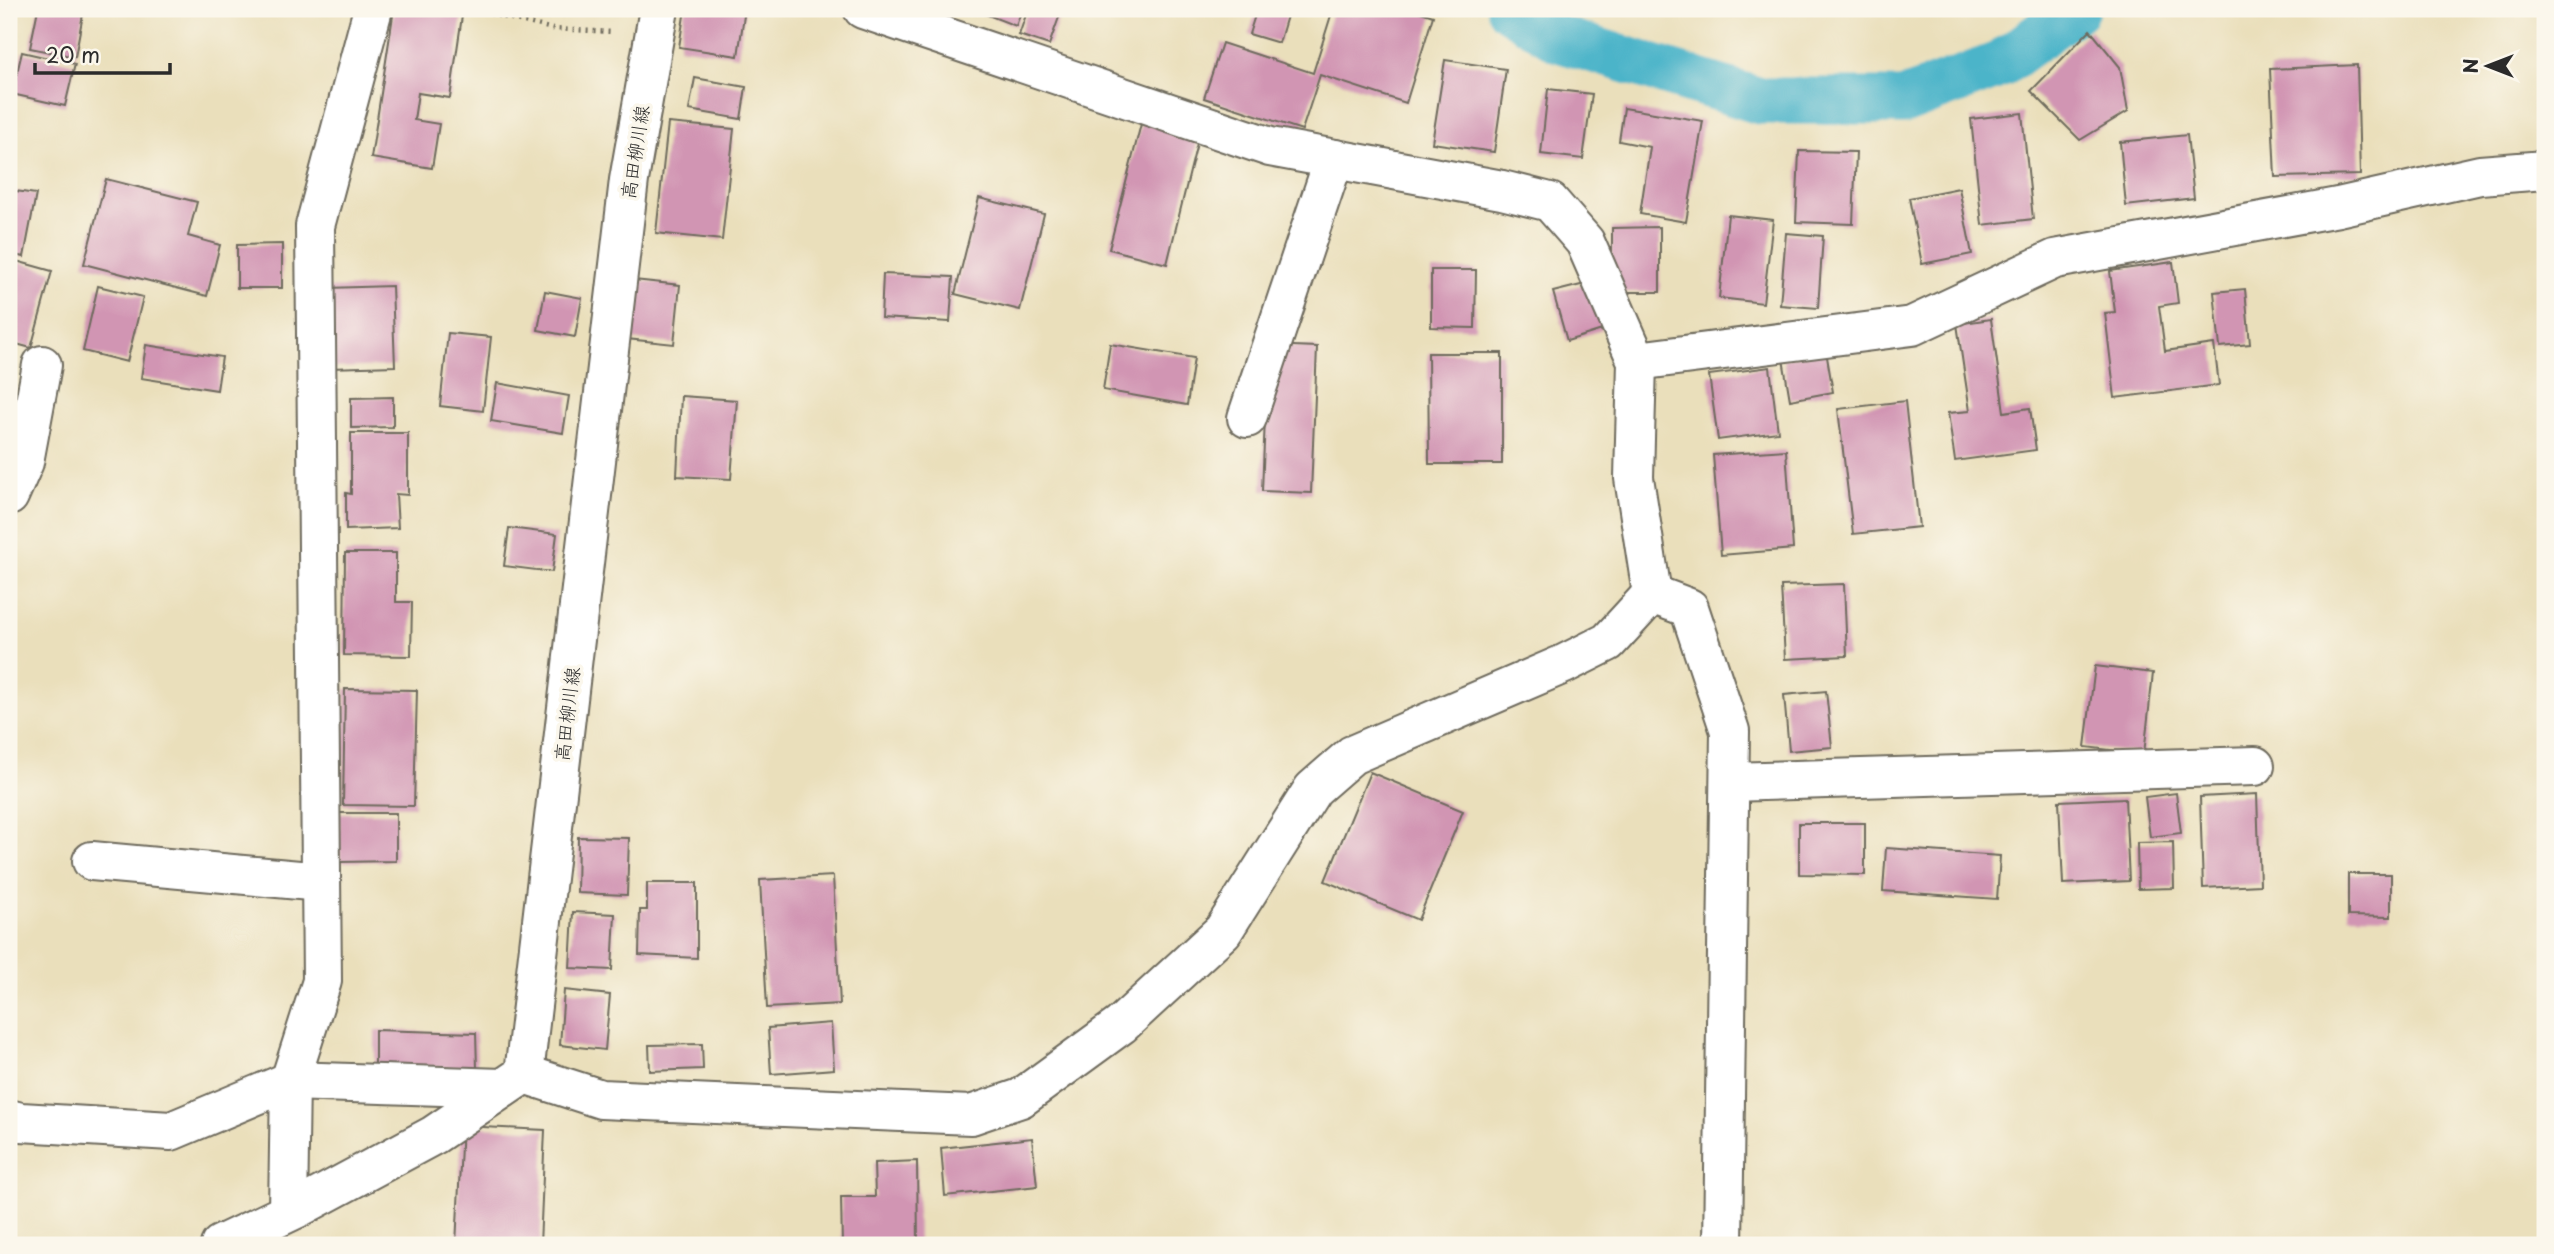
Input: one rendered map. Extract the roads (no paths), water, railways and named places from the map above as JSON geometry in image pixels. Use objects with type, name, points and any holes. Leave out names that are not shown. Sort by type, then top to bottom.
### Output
[{"type":"street","points":[[288,1212],[290,1081],[322,981],[314,226],[373,9]]},
{"type":"street","points":[[863,9],[1270,147],[1502,190],[1550,202],[1585,242],[1637,361],[1634,478],[1652,594]]},
{"type":"street","name":"高田柳川線","points":[[513,1081],[629,180],[657,21]]},
{"type":"street","points":[[1247,418],[1334,159]]},
{"type":"street","points":[[1637,361],[1912,326],[2055,258],[2338,207],[2480,175],[2545,170]]},
{"type":"street","points":[[9,496],[24,462],[41,365]]},
{"type":"street","points":[[9,1119],[20,1122],[171,1131],[290,1081],[513,1081],[601,1099],[971,1115],[1021,1098],[1121,1025],[1223,930],[1313,789],[1352,755],[1564,664],[1608,642],[1652,594]]},
{"type":"street","points":[[1652,594],[1689,608],[1730,730],[1723,1245]]},
{"type":"street","points":[[1730,782],[2255,766]]},
{"type":"street","points":[[92,861],[321,882]]},
{"type":"street","points":[[220,1245],[434,1135],[513,1081]]},
{"type":"waterway","points":[[1510,9],[1559,39],[1760,101],[1903,101],[2001,64],[2076,9]]}]
